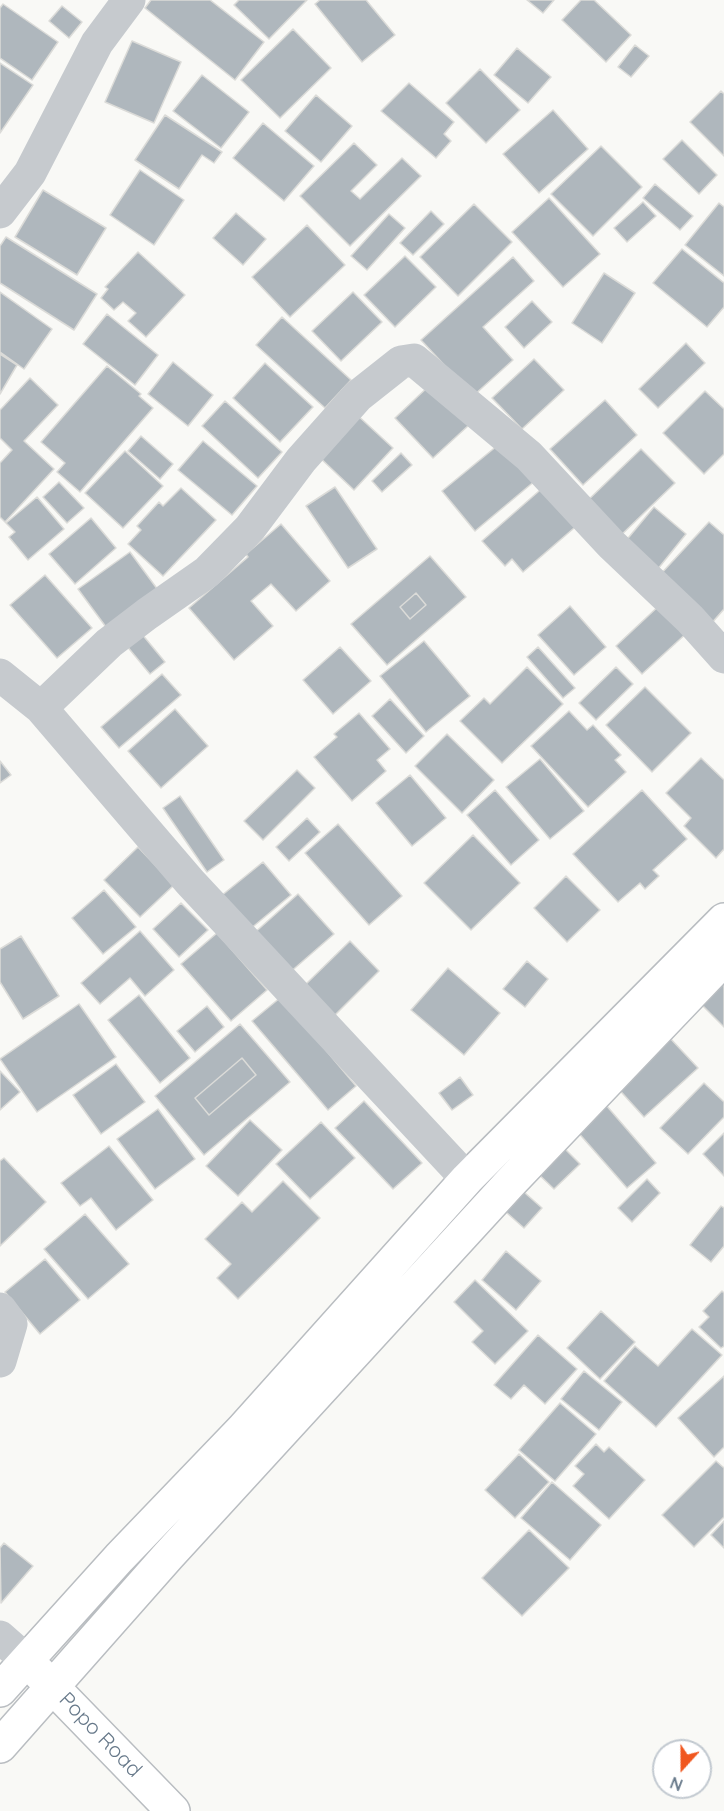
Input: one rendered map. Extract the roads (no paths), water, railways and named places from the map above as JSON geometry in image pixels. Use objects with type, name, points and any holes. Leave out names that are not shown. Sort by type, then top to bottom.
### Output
[{"type":"main road","points":[[0,1689],[242,1430],[467,1179],[724,920]]},
{"type":"main road","points":[[0,1746],[244,1473],[510,1183],[724,959]]},
{"type":"main road","name":"Popo Road","points":[[26,1660],[173,1811]]},
{"type":"street","points":[[0,212],[30,172],[97,43],[129,0]]},
{"type":"street","points":[[40,708],[109,643],[207,572],[250,528],[301,460],[358,396],[401,362],[414,360],[529,456],[611,544],[690,618],[724,657]]},
{"type":"street","points":[[0,675],[40,708],[190,882],[467,1179]]},
{"type":"street","points":[[0,1309],[11,1324],[0,1361]]},
{"type":"street","points":[[0,1637],[26,1660]]}]
